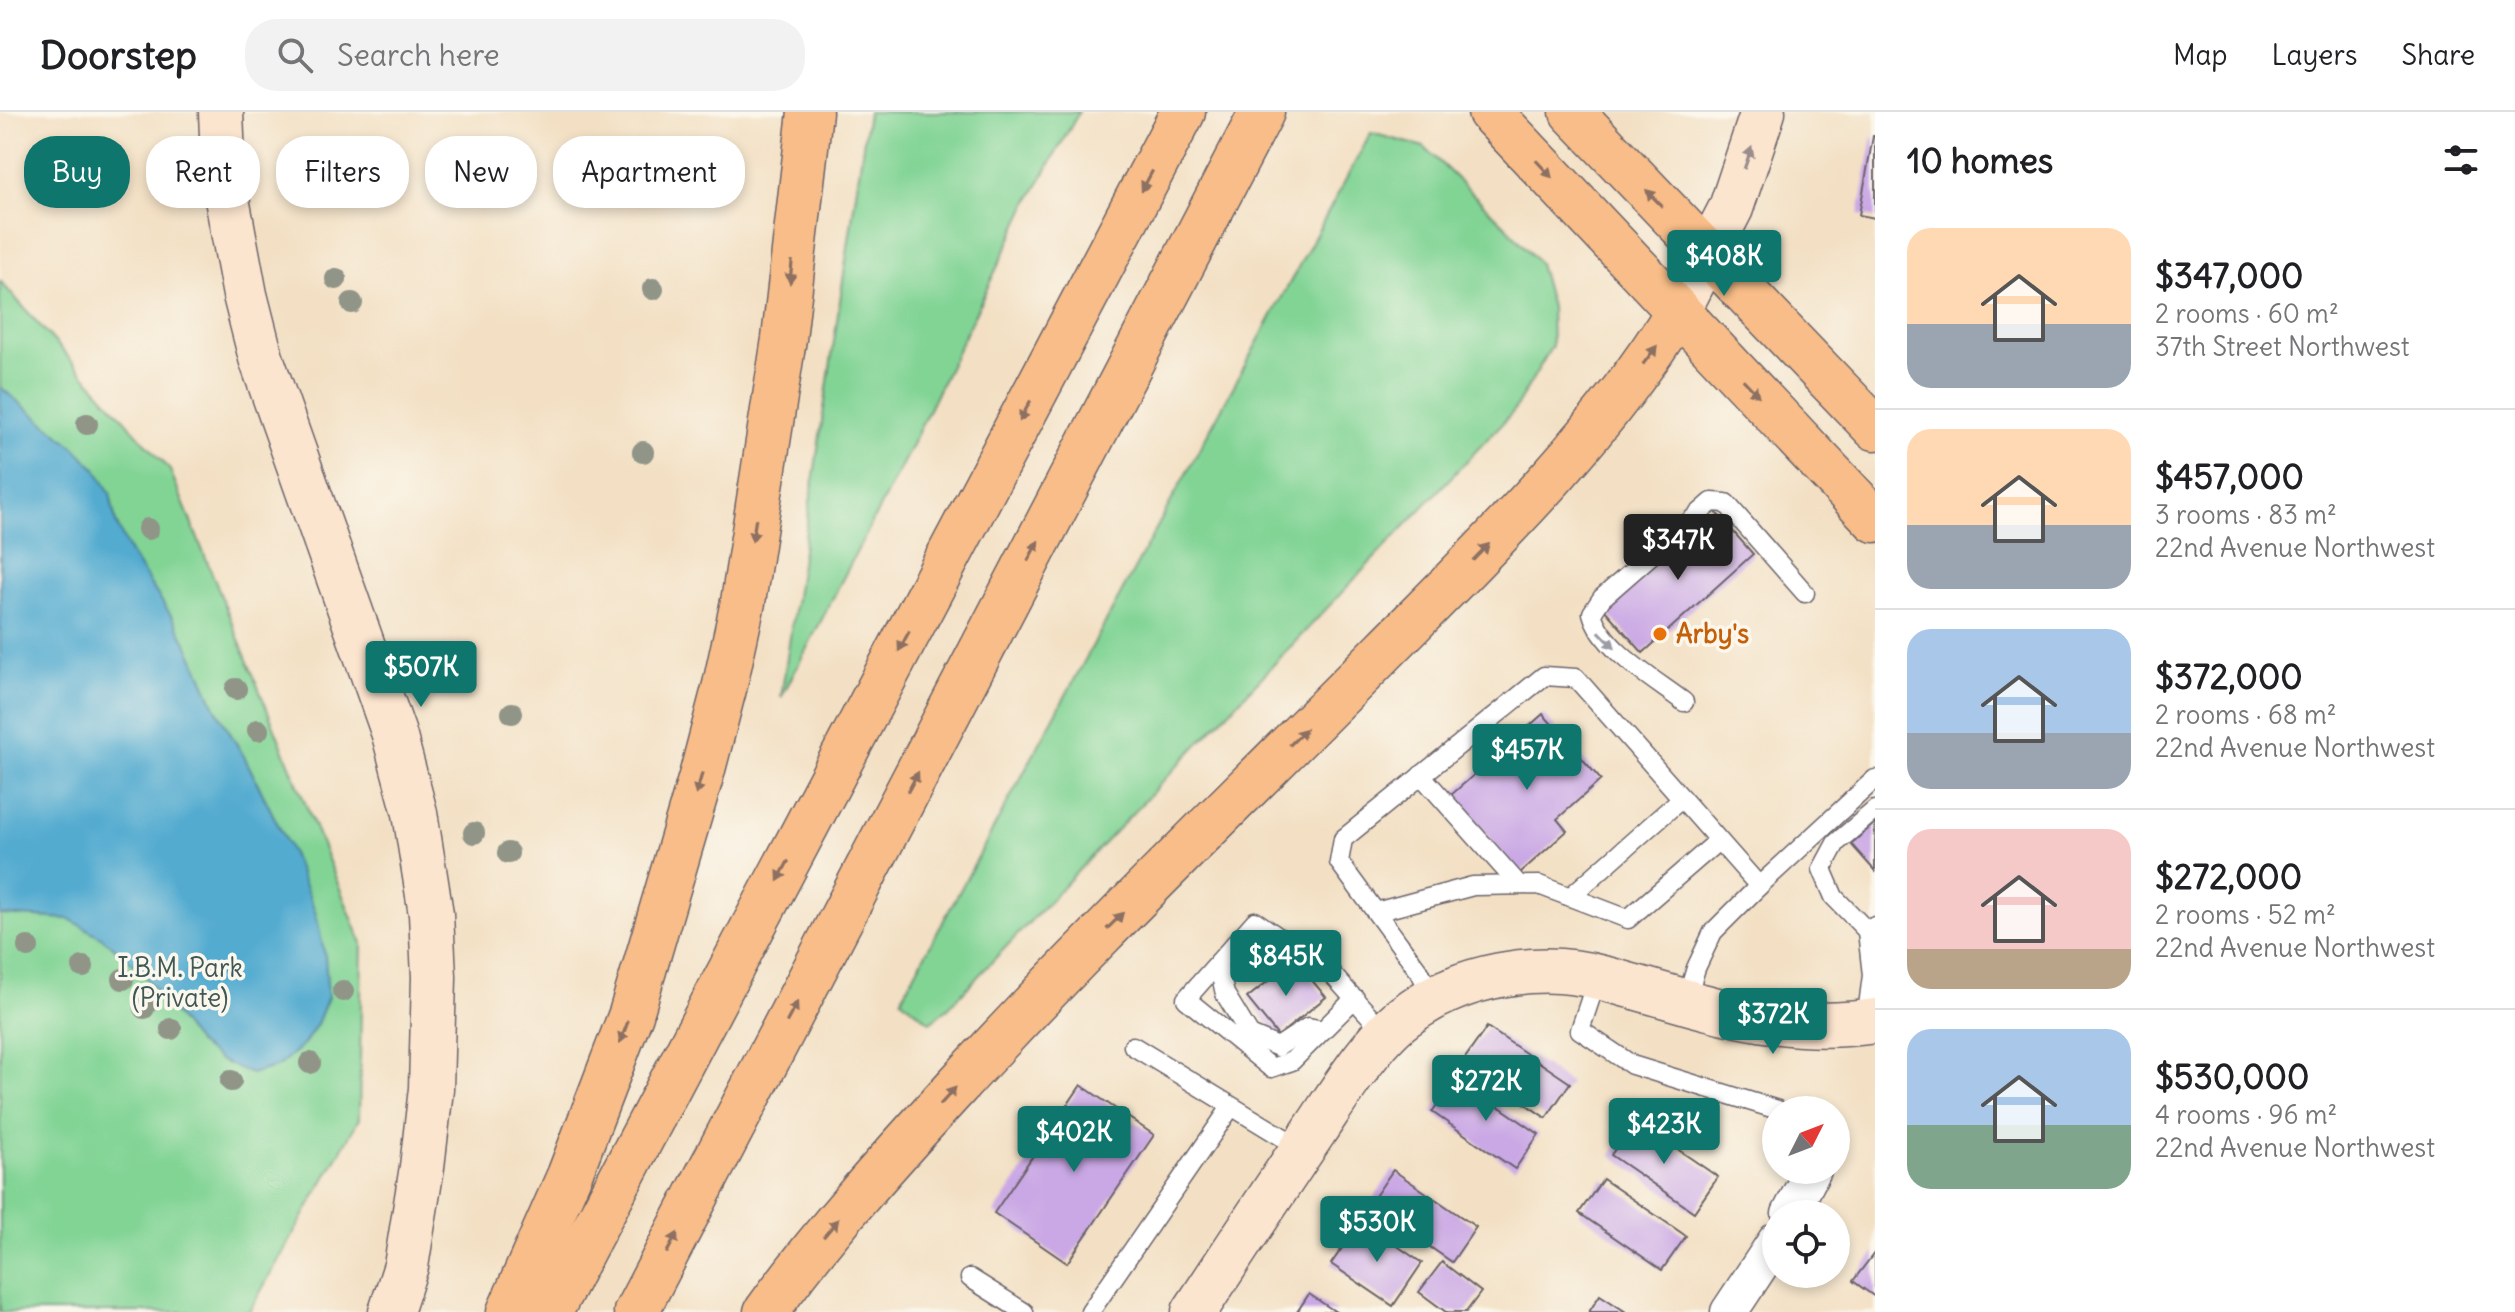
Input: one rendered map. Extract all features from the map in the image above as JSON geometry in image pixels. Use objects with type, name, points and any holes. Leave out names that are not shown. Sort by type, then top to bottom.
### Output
[{"type":"main road","points":[[509,1312],[569,1176],[631,1014],[725,685],[743,602],[784,339],[810,112]]},
{"type":"main road","points":[[550,1312],[1183,112]]},
{"type":"main road","points":[[636,1312],[1262,112]]},
{"type":"main road","points":[[1490,112],[1875,520]]},
{"type":"main road","points":[[1572,112],[1875,428]]},
{"type":"main road","points":[[766,1312],[895,1153],[1048,987],[1418,617],[1543,486],[1656,348],[1678,311]]},
{"type":"street","points":[[221,112],[224,183],[245,295],[261,358],[394,734],[415,813],[427,886],[434,977],[431,1089],[414,1226],[406,1266],[391,1312]]},
{"type":"street","points":[[1678,311],[1731,208],[1763,112]]},
{"type":"street","points":[[1194,1312],[1346,1084],[1403,1017],[1434,997],[1483,979],[1513,973],[1555,972],[1598,976],[1744,1017],[1795,1025],[1846,1025],[1871,1021]]},
{"type":"street","points":[[1729,1312],[1762,1262]]},
{"type":"lane","points":[[1684,702],[1609,644],[1596,627],[1592,613],[1612,588],[1712,502],[1726,503],[1805,593]]},
{"type":"lane","points":[[1434,997],[1419,971],[1339,862],[1343,839],[1544,676],[1576,678],[1759,886]]},
{"type":"lane","points":[[1421,775],[1519,885]]},
{"type":"lane","points":[[1686,1002],[1713,932],[1875,779]]},
{"type":"lane","points":[[1570,897],[1681,799]]},
{"type":"lane","points":[[1871,1021],[1871,929],[1834,897],[1822,869],[1836,843],[1875,810]]},
{"type":"lane","points":[[1376,912],[1473,886],[1539,885],[1628,919],[1718,841]]},
{"type":"lane","points":[[1355,998],[1292,1061],[1271,1068],[1186,999],[1255,921],[1330,972],[1355,998],[1386,1034]]},
{"type":"lane","points":[[1218,963],[1225,994],[1250,1035],[1278,1047],[1308,1027],[1323,1030]]},
{"type":"lane","points":[[1598,976],[1580,1030],[1632,1065],[1762,1105]]},
{"type":"lane","points":[[1133,1046],[1302,1149]]},
{"type":"lane","points":[[1090,1312],[1231,1107]]},
{"type":"lane","points":[[970,1278],[1024,1312]]},
{"type":"green space","points":[[868,112],[1079,112],[1028,203],[910,449],[781,698]]},
{"type":"green space","points":[[1371,133],[1424,147],[1507,227],[1539,263],[1551,307],[1552,346],[1513,412],[948,1008],[930,1022],[901,999]]},
{"type":"green space","name":"I.B.M. Park (Private)","points":[[0,281],[170,470],[362,943],[359,1119],[249,1312],[0,1312]]},
{"type":"water","points":[[0,387],[72,445],[96,469],[110,493],[116,523],[130,553],[176,623],[216,709],[245,758],[291,851],[316,914],[325,956],[328,997],[317,1024],[304,1044],[278,1066],[251,1074],[221,1061],[198,1044],[138,968],[101,937],[69,919],[0,915]]},
{"type":"building","points":[[1875,136],[1875,218],[1859,215]]},
{"type":"building","points":[[1714,510],[1753,554],[1643,653],[1604,609]]},
{"type":"building","points":[[1543,714],[1601,780],[1557,819],[1567,831],[1520,873],[1451,795]]},
{"type":"building","points":[[1875,823],[1875,871],[1851,844]]},
{"type":"building","points":[[1295,960],[1326,997],[1278,1036],[1247,998]]},
{"type":"building","points":[[1487,1027],[1570,1083],[1546,1118],[1463,1061]]},
{"type":"building","points":[[1456,1077],[1539,1134],[1515,1169],[1432,1112]]},
{"type":"building","points":[[1081,1085],[1154,1135],[1067,1263],[994,1213]]},
{"type":"building","points":[[1635,1120],[1718,1177],[1694,1212],[1611,1155]]},
{"type":"building","points":[[1393,1170],[1476,1227],[1452,1262],[1369,1205]]},
{"type":"building","points":[[1603,1179],[1686,1236],[1662,1270],[1579,1213]]},
{"type":"building","points":[[1361,1221],[1422,1263],[1393,1306],[1331,1264]]},
{"type":"building","points":[[1875,1252],[1875,1297],[1853,1281]]},
{"type":"building","points":[[1442,1262],[1481,1292],[1466,1312],[1446,1312],[1419,1292]]},
{"type":"building","points":[[1309,1294],[1336,1312],[1297,1312]]},
{"type":"building","points":[[1600,1295],[1626,1312],[1589,1312]]},
{"type":"place","name":"Arby's","points":[[1660,634]]}]
